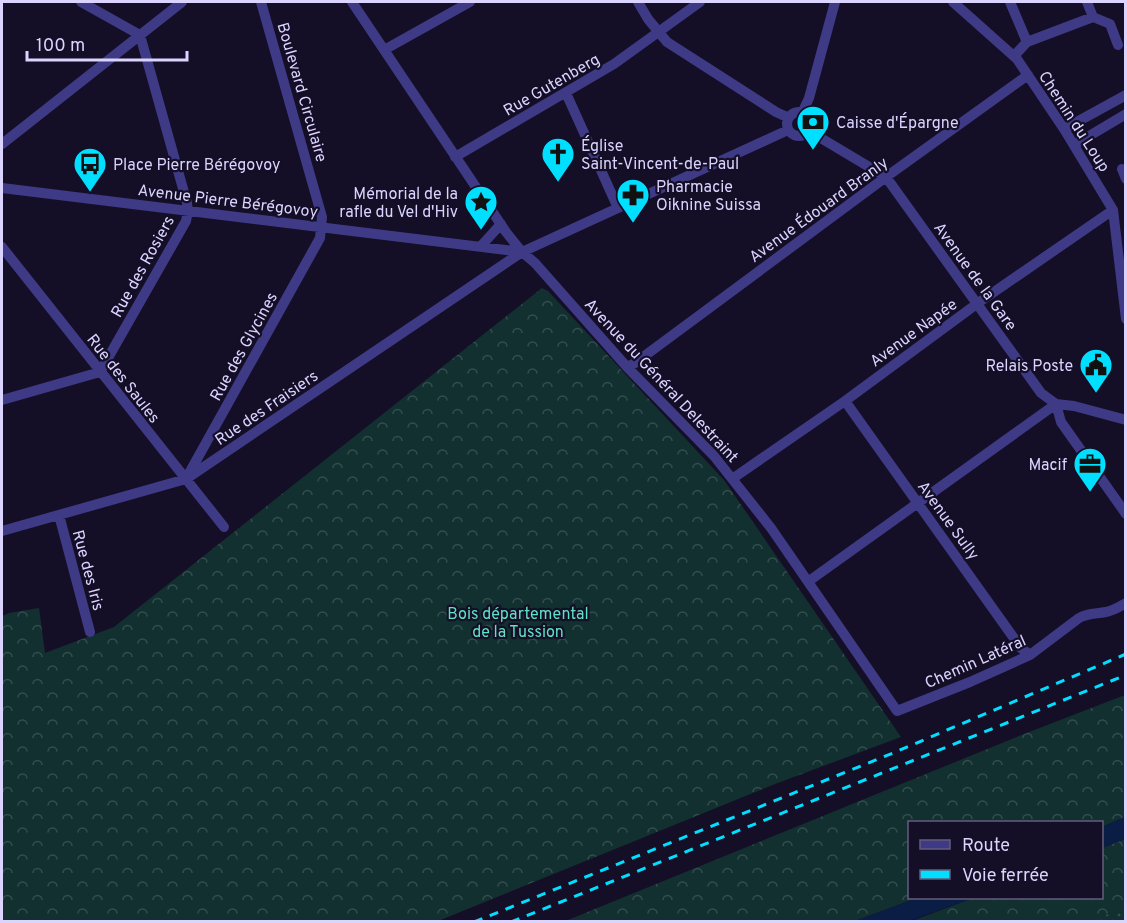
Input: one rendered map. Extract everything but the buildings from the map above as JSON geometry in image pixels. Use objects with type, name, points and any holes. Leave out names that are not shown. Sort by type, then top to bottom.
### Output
[{"type":"street","points":[[81,2],[140,35],[188,203],[188,211]]},
{"type":"street","points":[[2,144],[182,2]]},
{"type":"street","name":"Boulevard Circulaire","points":[[261,2],[322,217],[322,227]]},
{"type":"street","name":"Avenue du Général Delestraint","points":[[352,2],[455,157],[522,252],[535,263],[627,367],[714,456],[771,528],[897,711]]},
{"type":"street","points":[[384,50],[470,2]]},
{"type":"street","points":[[638,2],[648,19],[667,42],[789,118]]},
{"type":"street","name":"Rue Gutenberg","points":[[455,157],[614,64],[700,2]]},
{"type":"street","points":[[802,113],[809,98],[835,2]]},
{"type":"street","name":"Chemin du Loup","points":[[953,2],[1014,56],[1064,129],[1113,210],[1121,230],[1121,288],[1125,319]]},
{"type":"street","points":[[1011,2],[1027,42]]},
{"type":"street","points":[[1087,2],[1093,17]]},
{"type":"street","points":[[1014,56],[1027,42],[1093,17],[1110,24],[1118,45]]},
{"type":"street","name":"Avenue Édouard Branly","points":[[627,367],[1028,75]]},
{"type":"street","points":[[566,93],[618,208]]},
{"type":"street","points":[[1064,129],[1125,95]]},
{"type":"street","points":[[795,113],[802,113],[810,120],[809,131],[802,136],[794,135],[788,130],[789,118],[795,113]]},
{"type":"street","points":[[1074,145],[1125,114]]},
{"type":"street","name":"Rue des Fraisiers","points":[[2,531],[186,479],[522,252],[788,130]]},
{"type":"street","name":"Avenue de la Gare","points":[[809,131],[886,177],[1041,393],[1056,404]]},
{"type":"street","name":"Avenue Pierre Bérégovoy","points":[[2,188],[522,252]]},
{"type":"street","name":"Avenue Napée","points":[[732,479],[845,401],[978,303],[1113,210]]},
{"type":"street","name":"Rue des Rosiers","points":[[100,372],[186,220],[188,211]]},
{"type":"street","points":[[481,246],[501,224]]},
{"type":"street","name":"Rue des Glycines","points":[[186,479],[320,238],[322,227]]},
{"type":"street","name":"Rue des Saules","points":[[2,247],[224,527]]},
{"type":"street","points":[[2,400],[100,372]]},
{"type":"street","name":"Avenue Sully","points":[[845,401],[1021,648],[1030,655]]},
{"type":"street","points":[[808,581],[1056,404],[1074,406],[1125,420]]},
{"type":"street","points":[[1056,404],[1060,422],[1125,514]]},
{"type":"street","name":"Rue des Iris","points":[[59,515],[90,632]]},
{"type":"street","name":"Chemin Latéral","points":[[897,711],[1030,655],[1079,618],[1114,610],[1125,603]]},
{"type":"green space","name":"Bois départemental de la Tussion","points":[[542,288],[548,291],[724,480],[901,737],[775,784],[438,921],[2,922],[2,616],[39,608],[45,653],[114,627]]},
{"type":"green space","points":[[1125,695],[1125,817],[1103,827],[1103,821],[908,821],[908,899],[914,899],[855,921],[563,922]]},
{"type":"green space","points":[[1125,839],[1125,921],[909,922],[970,899],[1103,899],[1103,848]]},
{"type":"green space","points":[[1125,908],[1125,921],[1090,921]]},
{"type":"water","points":[[1125,817],[1125,839],[1103,848],[1103,827]]},
{"type":"water","points":[[914,899],[970,899],[909,921],[855,921]]},
{"type":"railway","points":[[474,922],[893,753],[1126,654]]},
{"type":"railway","points":[[511,922],[1126,675]]},
{"type":"place","name":"Caisse d'Épargne","points":[[813,151]]},
{"type":"place","name":"Église Saint-Vincent-de-Paul","points":[[558,183]]},
{"type":"place","name":"Place Pierre Bérégovoy","points":[[90,193]]},
{"type":"place","name":"Pharmacie Oiknine Suissa","points":[[633,224]]},
{"type":"place","name":"Mémorial de la rafle du Vel d'Hiv","points":[[481,231]]},
{"type":"place","name":"Relais Poste","points":[[1096,394]]},
{"type":"place","name":"Macif","points":[[1090,493]]}]
